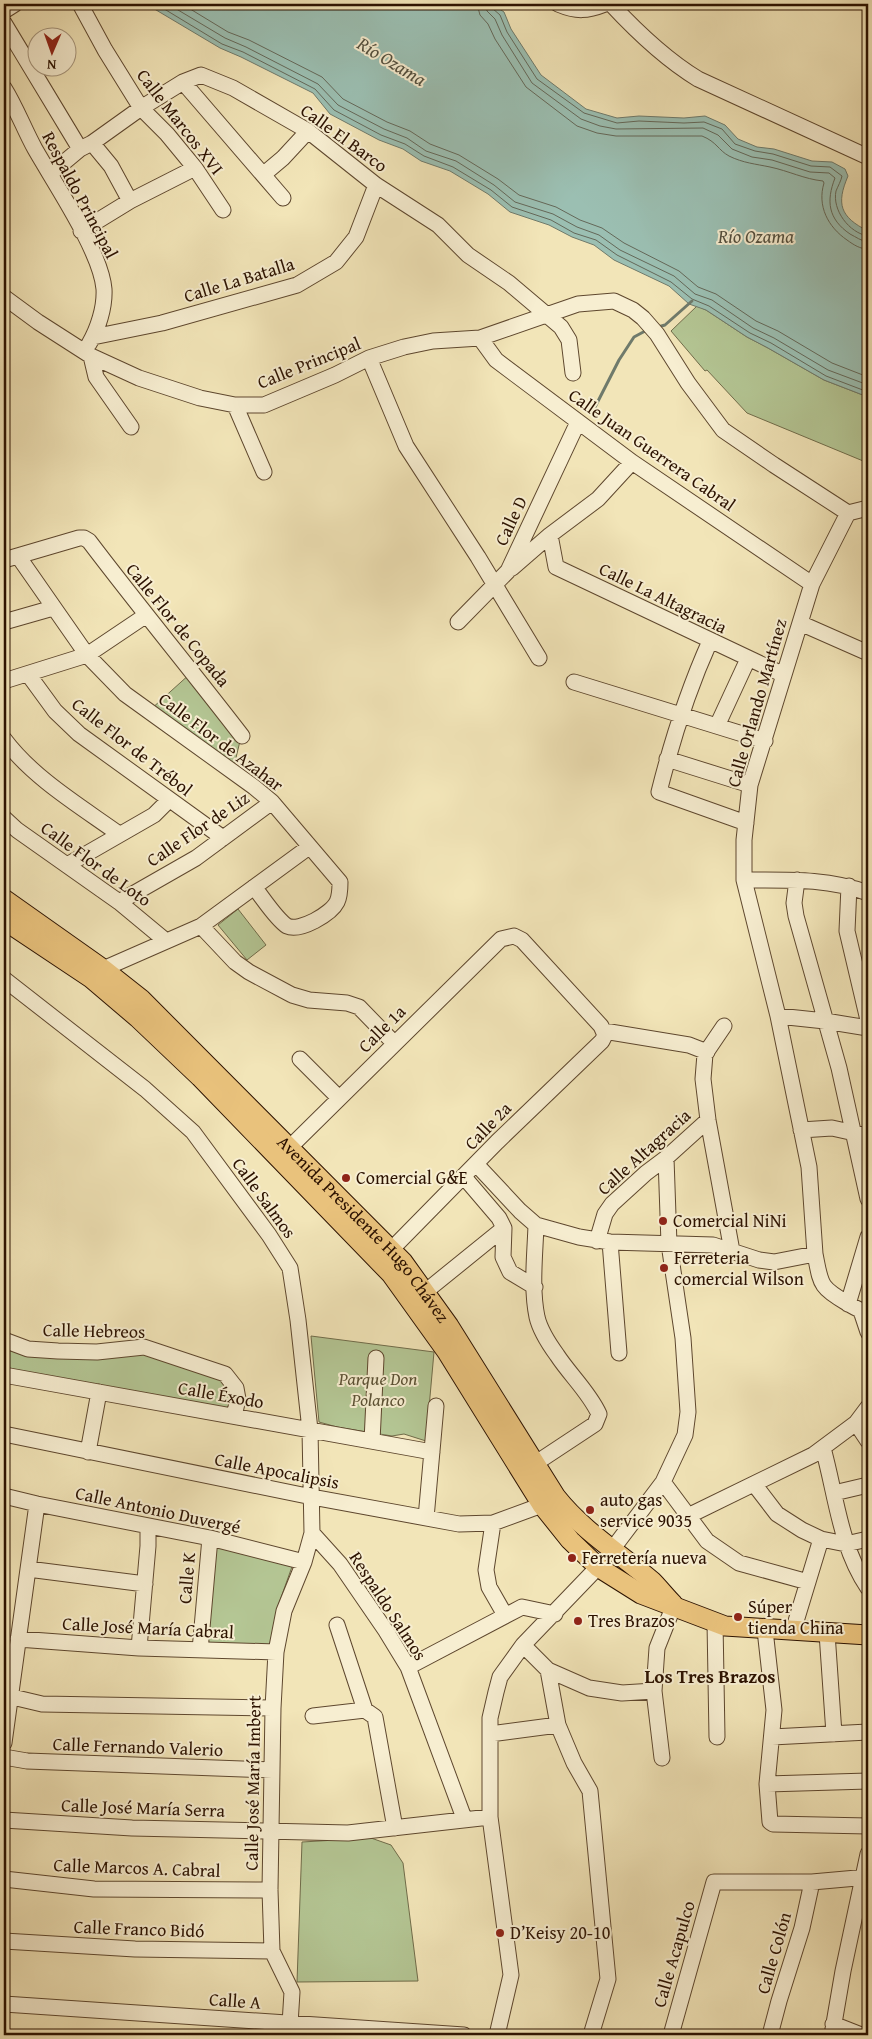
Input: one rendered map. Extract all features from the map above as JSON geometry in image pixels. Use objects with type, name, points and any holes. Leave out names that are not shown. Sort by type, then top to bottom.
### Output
[{"type":"main road","name":"Avenida Presidente Hugo Chávez","points":[[4,899],[97,973]]},
{"type":"main road","name":"Avenida Presidente Hugo Chávez","points":[[4,920],[141,999],[284,1153],[385,1256],[391,1274],[549,1501],[566,1510],[611,1551],[647,1588]]},
{"type":"main road","name":"Avenida Presidente Hugo Chávez","points":[[385,1256],[402,1262],[450,1326],[536,1463],[554,1522],[598,1567],[647,1588],[674,1605],[725,1626],[868,1635]]},
{"type":"street","points":[[4,12],[15,4]]},
{"type":"street","name":"Calle Marcos XVI","points":[[80,4],[105,50],[141,108],[167,134],[195,168],[223,210]]},
{"type":"street","points":[[558,4],[568,8],[589,11],[605,4]]},
{"type":"street","points":[[610,4],[637,32],[675,65],[698,79],[868,157]]},
{"type":"street","points":[[4,24],[86,146],[111,166],[130,201]]},
{"type":"street","name":"Calle El Barco","points":[[50,174],[86,146],[141,108],[182,82],[201,74],[233,88],[308,131],[376,185],[438,225],[468,255],[509,282],[561,327],[569,340],[573,373]]},
{"type":"street","points":[[182,82],[283,198]]},
{"type":"street","name":"Respaldo Principal","points":[[4,88],[97,262],[104,289],[103,309],[88,353]]},
{"type":"street","points":[[264,174],[283,158],[308,131]]},
{"type":"street","points":[[81,231],[130,201],[195,168]]},
{"type":"street","name":"Calle La Batalla","points":[[93,337],[162,323],[297,285],[336,262],[356,237],[376,185]]},
{"type":"street","name":"Calle Principal","points":[[4,297],[38,322],[88,353],[139,378],[200,398],[236,405],[264,404],[335,375],[369,358],[433,341],[480,338],[578,304],[614,301],[633,310],[657,334],[688,383],[723,430],[848,513]]},
{"type":"street","name":"Calle Juan Guerrera Cabral","points":[[480,338],[496,360],[578,422],[632,462],[812,584]]},
{"type":"street","points":[[88,353],[96,377],[131,427]]},
{"type":"street","points":[[369,358],[406,446],[496,586],[539,658]]},
{"type":"street","points":[[236,405],[264,472]]},
{"type":"street","name":"Calle D","points":[[458,622],[496,586],[508,571],[578,422]]},
{"type":"street","points":[[508,571],[550,535],[598,499],[632,462]]},
{"type":"street","points":[[848,513],[868,508]]},
{"type":"street","name":"Calle Orlando Martínez","points":[[848,513],[812,584],[750,785],[746,823],[744,880],[778,1016],[809,1167],[815,1254],[821,1281],[825,1289],[859,1310]]},
{"type":"street","name":"Calle La Altagracia","points":[[550,535],[556,567],[784,675]]},
{"type":"street","name":"Calle Flor de Copada","points":[[11,558],[79,538],[89,541],[145,616],[193,672],[242,736]]},
{"type":"street","name":"Calle Flor de Azahar","points":[[11,558],[53,608],[87,655],[125,694],[254,786],[272,802],[340,882],[340,893],[336,903],[318,919],[295,928],[289,927],[282,922],[254,887]]},
{"type":"street","points":[[4,622],[53,608]]},
{"type":"street","points":[[4,681],[87,655],[145,616]]},
{"type":"street","points":[[800,623],[868,653]]},
{"type":"street","points":[[710,641],[692,680],[680,715],[672,751],[667,760],[659,792],[746,823]]},
{"type":"street","points":[[717,726],[748,659]]},
{"type":"street","name":"Calle Flor de Trébol","points":[[28,674],[55,711],[68,724],[222,838]]},
{"type":"street","points":[[574,682],[765,741]]},
{"type":"street","points":[[4,738],[21,758],[50,783],[119,834]]},
{"type":"street","points":[[667,760],[750,785]]},
{"type":"street","points":[[67,865],[154,815],[169,800]]},
{"type":"street","name":"Calle Flor de Liz","points":[[119,902],[196,858],[272,802]]},
{"type":"street","name":"Calle Flor de Loto","points":[[4,818],[17,830],[119,902],[166,941]]},
{"type":"street","points":[[97,973],[201,926],[309,846]]},
{"type":"street","points":[[744,880],[832,882],[849,886],[868,894]]},
{"type":"street","points":[[797,880],[794,903],[796,916],[839,1068],[868,1198]]},
{"type":"street","points":[[849,886],[847,931],[868,1020]]},
{"type":"street","points":[[201,926],[235,962],[249,972],[292,995],[309,1000],[347,1003],[358,1008],[394,1043]]},
{"type":"street","name":"Calle 1a","points":[[284,1153],[501,939],[514,936],[522,940],[603,1028]]},
{"type":"street","name":"Calle Salmos","points":[[4,979],[145,1088],[193,1132],[270,1235],[290,1268],[298,1320],[310,1430],[312,1532]]},
{"type":"street","points":[[778,1016],[868,1028]]},
{"type":"street","points":[[724,1026],[705,1054],[703,1079],[708,1120],[732,1251]]},
{"type":"street","points":[[603,1028],[689,1045],[707,1052]]},
{"type":"street","name":"Calle 2a","points":[[385,1256],[477,1165],[497,1142],[602,1042],[605,1035],[603,1028]]},
{"type":"street","points":[[300,1059],[339,1098]]},
{"type":"street","name":"Calle Altagracia","points":[[603,1242],[605,1214],[612,1204],[708,1120]]},
{"type":"street","points":[[801,1130],[832,1128],[868,1136]]},
{"type":"street","points":[[611,1551],[663,1482],[685,1435],[688,1412],[683,1338],[669,1244],[666,1158]]},
{"type":"street","points":[[477,1165],[520,1211],[536,1225],[603,1242],[713,1246],[759,1260],[774,1262],[815,1254]]},
{"type":"street","points":[[464,1177],[499,1218],[504,1228],[503,1257],[510,1272],[535,1286]]},
{"type":"street","points":[[536,1225],[535,1286],[537,1318],[557,1355],[600,1414],[595,1424],[536,1463]]},
{"type":"street","points":[[425,1292],[504,1228]]},
{"type":"street","points":[[868,1237],[859,1310],[868,1332]]},
{"type":"street","points":[[603,1242],[619,1353]]},
{"type":"street","name":"Calle Hebreos","points":[[4,1340],[28,1349],[58,1352],[98,1352],[144,1347],[226,1374],[236,1388],[238,1399],[234,1416]]},
{"type":"street","points":[[372,1441],[376,1358]]},
{"type":"street","name":"Calle Éxodo","points":[[4,1375],[432,1452]]},
{"type":"street","points":[[88,1452],[99,1392]]},
{"type":"street","points":[[426,1518],[436,1406]]},
{"type":"street","points":[[688,1516],[813,1455],[856,1424],[868,1408]]},
{"type":"street","points":[[856,1424],[868,1441]]},
{"type":"street","name":"Calle Apocalipsis","points":[[4,1434],[312,1498],[459,1524],[493,1523],[549,1501]]},
{"type":"street","points":[[823,1448],[846,1544],[858,1574],[868,1588]]},
{"type":"street","points":[[663,1482],[707,1541],[739,1563],[808,1582]]},
{"type":"street","points":[[754,1484],[777,1514],[802,1530],[821,1539],[846,1544],[868,1539]]},
{"type":"street","points":[[834,1493],[868,1485]]},
{"type":"street","name":"Calle Antonio Duvergé","points":[[4,1496],[210,1538],[304,1562]]},
{"type":"street","points":[[4,1743],[6,1696],[18,1639],[37,1504]]},
{"type":"street","points":[[493,1523],[486,1570],[489,1586],[505,1615]]},
{"type":"street","points":[[139,1648],[148,1526]]},
{"type":"street","name":"Calle José María Imbert","points":[[288,2029],[292,1992],[272,1951],[270,1890],[272,1708],[276,1652],[284,1610],[304,1562],[312,1532]]},
{"type":"street","name":"Respaldo Salmos","points":[[312,1532],[340,1564],[386,1631],[408,1668],[464,1818]]},
{"type":"street","name":"Calle K","points":[[200,1650],[210,1538]]},
{"type":"street","points":[[793,1631],[821,1539]]},
{"type":"street","points":[[497,2035],[511,1976],[490,1817],[490,1718],[500,1677],[523,1646],[598,1567]]},
{"type":"street","points":[[28,1569],[145,1584]]},
{"type":"street","points":[[662,1758],[654,1691],[657,1648],[674,1605]]},
{"type":"street","points":[[408,1668],[505,1615],[522,1608],[555,1614]]},
{"type":"street","points":[[715,1622],[717,1736]]},
{"type":"street","points":[[337,1626],[365,1710],[375,1718],[395,1828]]},
{"type":"street","points":[[765,1630],[774,1710],[768,1784],[768,1819],[771,1823],[868,1826]]},
{"type":"street","points":[[827,1633],[834,1734]]},
{"type":"street","name":"Calle José María Cabral","points":[[18,1639],[139,1648],[276,1652]]},
{"type":"street","points":[[523,1646],[548,1670],[589,1688],[622,1693],[654,1691]]},
{"type":"street","points":[[548,1670],[558,1725],[574,1762],[590,1791],[608,1979],[591,2035]]},
{"type":"street","points":[[6,1696],[42,1704],[272,1708]]},
{"type":"street","points":[[313,1716],[365,1710]]},
{"type":"street","points":[[490,1734],[558,1725]]},
{"type":"street","points":[[772,1737],[868,1732]]},
{"type":"street","name":"Calle Fernando Valerio","points":[[4,1757],[27,1762],[272,1770]]},
{"type":"street","points":[[768,1784],[868,1781]]},
{"type":"street","name":"Calle José María Serra","points":[[4,1820],[132,1828],[348,1833],[464,1818],[490,1817]]},
{"type":"street","points":[[860,2035],[832,2030],[865,1878],[868,1854]]},
{"type":"street","points":[[812,1882],[865,1878]]},
{"type":"street","name":"Calle Marcos A. Cabral","points":[[4,1879],[94,1889],[270,1890]]},
{"type":"street","name":"Calle Acapulco","points":[[671,2035],[714,1882],[812,1882]]},
{"type":"street","name":"Calle Colón","points":[[770,2035],[802,1928],[812,1882]]},
{"type":"street","name":"Calle Franco Bidó","points":[[4,1942],[135,1948],[272,1951]]},
{"type":"street","name":"Calle A","points":[[4,2004],[288,2029],[464,2035]]},
{"type":"green space","points":[[697,306],[747,337],[824,380],[868,397],[868,463],[747,413],[707,370],[705,371],[671,331]]},
{"type":"green space","points":[[191,673],[241,737],[233,770],[150,710]]},
{"type":"green space","points":[[238,909],[266,945],[247,960],[218,925]]},
{"type":"green space","name":"Parque Don Polanco","points":[[311,1336],[434,1352],[426,1441],[404,1434],[392,1436],[337,1427],[319,1422]]},
{"type":"green space","points":[[4,1342],[144,1350],[224,1376],[233,1389],[232,1414],[4,1373]]},
{"type":"green space","points":[[212,1542],[294,1561],[277,1609],[269,1649],[203,1647]]},
{"type":"green space","points":[[371,1838],[391,1845],[403,1863],[418,1981],[297,1982],[302,1842]]},
{"type":"water","name":"Río Ozama","points":[[146,4],[492,4],[504,12],[511,29],[541,75],[586,109],[617,118],[639,116],[684,118],[705,116],[725,125],[738,139],[757,147],[774,149],[812,161],[832,162],[845,169],[848,176],[842,194],[843,209],[851,220],[868,231],[868,397],[824,380],[747,337],[706,310],[689,304],[669,286],[614,260],[594,245],[572,237],[549,225],[510,212],[488,194],[450,171],[421,161],[403,149],[379,140],[330,114],[313,93],[220,48]]},
{"type":"waterway","points":[[658,327],[665,325],[692,301]]},
{"type":"waterway","points":[[593,411],[619,360],[634,337],[647,330]]},
{"type":"place","name":"Comercial G&E","points":[[346,1178]]},
{"type":"place","name":"Comercial NiNi","points":[[663,1221]]},
{"type":"place","name":"Ferreteria comercial Wilson","points":[[664,1268]]},
{"type":"place","name":"auto gas service 9035","points":[[590,1510]]},
{"type":"place","name":"Ferretería nueva","points":[[572,1558]]},
{"type":"place","name":"Súper tienda China","points":[[738,1617]]},
{"type":"place","name":"Tres Brazos","points":[[578,1621]]},
{"type":"place","name":"D’Keisy 20-10","points":[[500,1933]]},
{"type":"district","name":"Los Tres Brazos","points":[[710,1676]]}]
